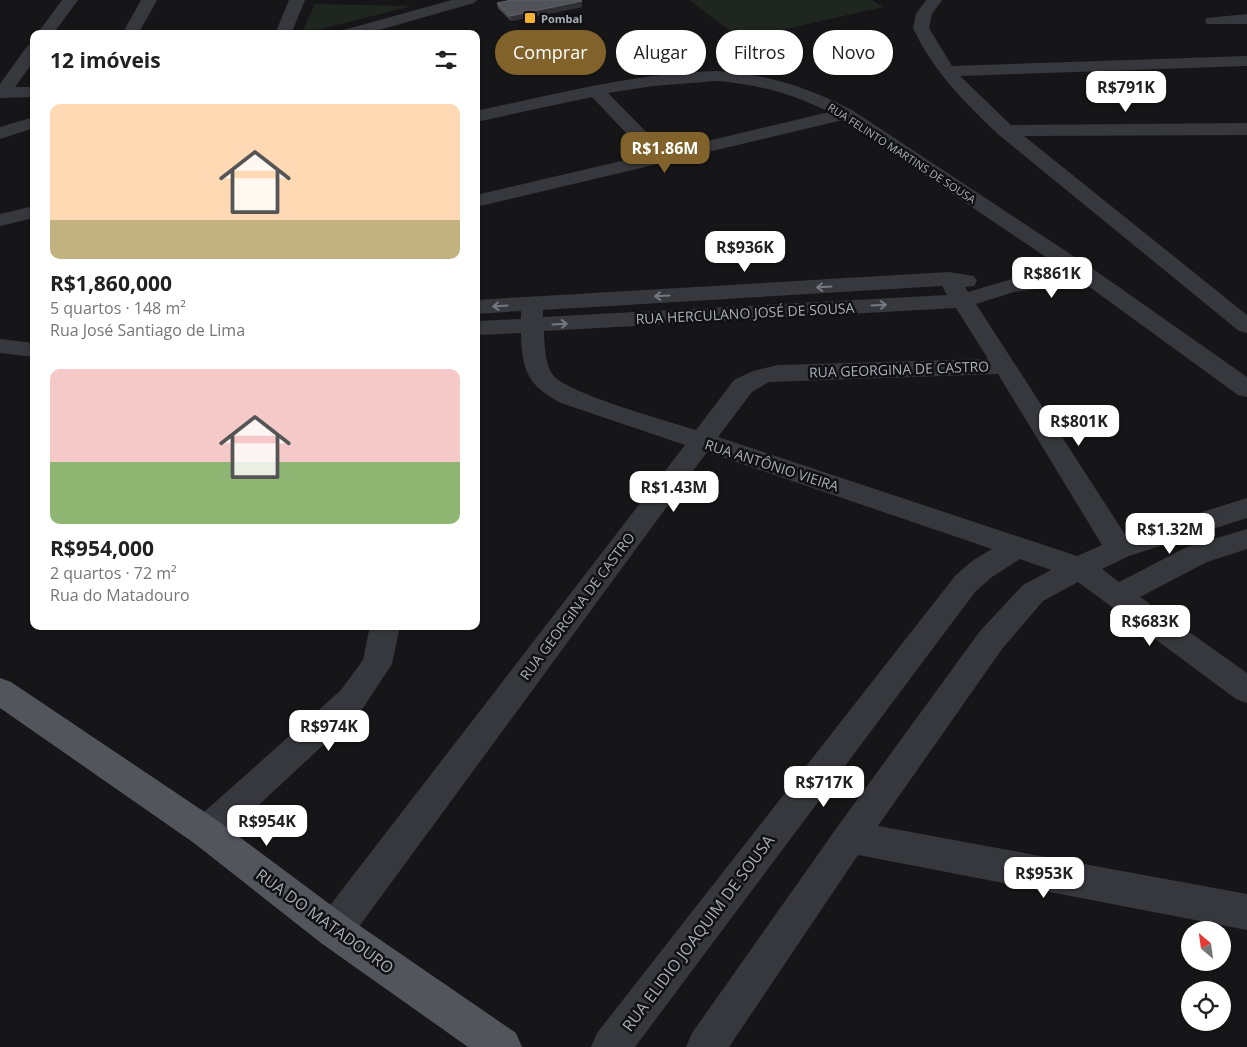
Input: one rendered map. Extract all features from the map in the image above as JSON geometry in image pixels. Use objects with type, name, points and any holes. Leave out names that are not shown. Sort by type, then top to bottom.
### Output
[{"type":"main road","name":"RUA DO MATADOURO","points":[[0,691],[206,832],[334,930],[502,1047]]},
{"type":"street","points":[[48,30],[70,0]]},
{"type":"street","points":[[132,30],[149,0]]},
{"type":"street","points":[[285,30],[297,0]]},
{"type":"street","points":[[439,0],[467,0]]},
{"type":"street","points":[[360,30],[467,0]]},
{"type":"street","points":[[938,1],[924,14],[921,28],[947,71],[976,104],[1006,131],[1247,326]]},
{"type":"street","points":[[1213,21],[1247,19]]},
{"type":"street","points":[[1,93],[30,54]]},
{"type":"street","points":[[947,71],[1247,62]]},
{"type":"street","name":"RUA FELINTO MARTINS DE SOUSA","points":[[480,116],[649,79],[682,76],[738,77],[764,81],[798,91],[846,114],[1088,276],[1247,389]]},
{"type":"street","points":[[596,91],[660,158]]},
{"type":"street","points":[[1,93],[30,92]]},
{"type":"street","points":[[480,200],[846,114]]},
{"type":"street","points":[[0,133],[30,123]]},
{"type":"street","points":[[1006,131],[1247,129]]},
{"type":"street","points":[[0,220],[30,213]]},
{"type":"street","name":"RUA HERCULANO JOSÉ DE SOUSA","points":[[480,327],[532,315],[955,290],[1012,286],[1088,276]]},
{"type":"street","name":"RUA GEORGINA DE CASTRO","points":[[955,290],[1005,366]]},
{"type":"street","points":[[1222,305],[1247,300]]},
{"type":"street","name":"RUA HERCULANO JOSÉ DE SOUSA","points":[[480,308],[532,315]]},
{"type":"street","name":"RUA ANTÔNIO VIEIRA","points":[[532,315],[536,370],[544,382],[570,397],[1079,568],[1247,690]]},
{"type":"street","points":[[0,334],[30,330]]},
{"type":"street","points":[[0,346],[30,350]]},
{"type":"street","points":[[1005,366],[1119,549]]},
{"type":"street","name":"RUA GEORGINA DE CASTRO","points":[[334,930],[743,386],[762,376],[778,373],[1005,366]]},
{"type":"street","points":[[706,1047],[850,837],[991,640],[1033,593],[1119,549],[1247,508]]},
{"type":"street","points":[[1117,596],[1197,554],[1247,539]]},
{"type":"street","name":"RUA ELIDIO JOAQUIM DE SOUSA","points":[[611,1047],[965,584],[982,569],[1018,547]]},
{"type":"street","points":[[206,832],[352,699],[376,664],[384,630]]},
{"type":"street","points":[[850,837],[1247,912]]},
{"type":"shaded area","points":[[689,0],[872,0],[883,7],[781,30],[729,30]]},
{"type":"shaded area","points":[[315,4],[412,6],[317,30],[303,30]]},
{"type":"building","points":[[511,0],[582,1],[510,16],[497,3]]},
{"type":"place","name":"Pombal","points":[[530,18]]}]
